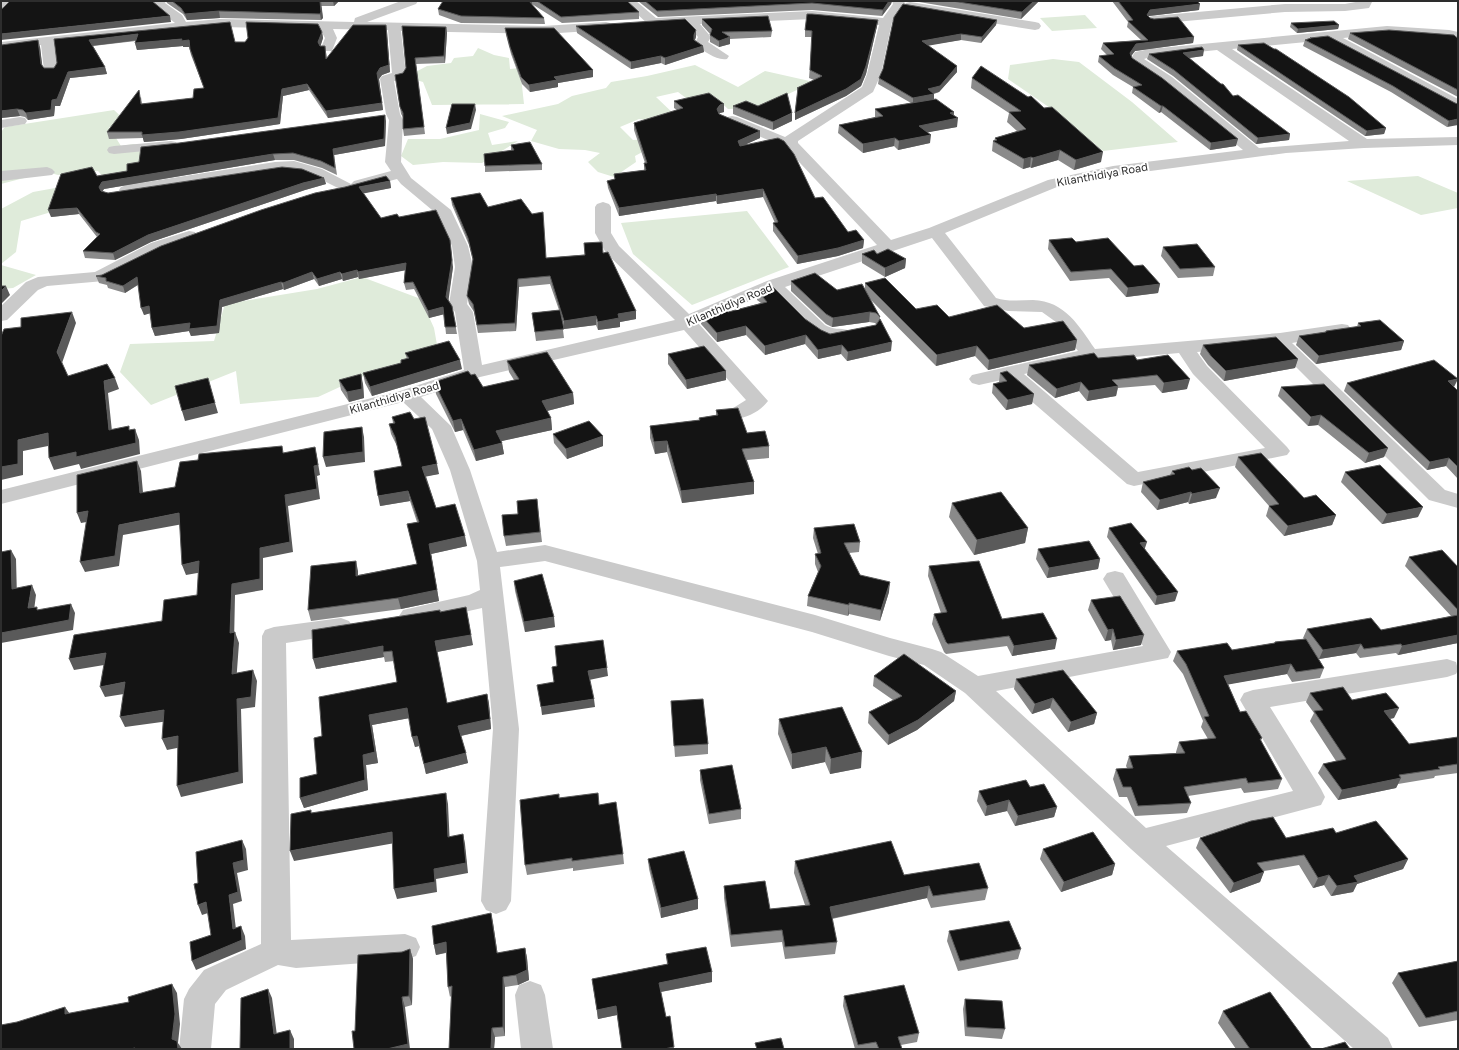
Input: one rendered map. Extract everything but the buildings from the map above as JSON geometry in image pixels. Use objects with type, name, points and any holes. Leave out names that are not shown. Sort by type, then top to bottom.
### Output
[{"type":"street","points":[[1,10],[9,1]]},
{"type":"street","points":[[160,1],[159,4],[178,18],[182,26]]},
{"type":"street","points":[[348,26],[412,1]]},
{"type":"street","points":[[629,1],[653,22]]},
{"type":"street","points":[[1153,20],[1283,8],[1365,5],[1366,2]]},
{"type":"street","points":[[790,144],[792,139],[868,89],[874,74],[886,22],[898,3],[1035,26]]},
{"type":"street","points":[[637,24],[792,10],[812,15],[886,22]]},
{"type":"street","points":[[1184,18],[1196,33],[1214,46],[1364,144]]},
{"type":"street","points":[[689,20],[705,37],[701,43],[722,56]]},
{"type":"street","points":[[239,24],[241,37]]},
{"type":"street","points":[[1,46],[182,26],[239,24],[543,30],[621,25]]},
{"type":"street","points":[[324,25],[330,38],[327,48]]},
{"type":"street","points":[[394,26],[399,74],[387,78],[393,114],[396,120],[392,162],[406,181],[445,213],[460,246],[464,267],[458,304],[464,312],[474,373]]},
{"type":"street","points":[[1256,153],[1167,80],[1137,60],[1140,55],[1150,52],[1387,30],[1449,34],[1458,36]]},
{"type":"street","points":[[1330,36],[1458,105]]},
{"type":"street","points":[[46,42],[51,70]]},
{"type":"street","points":[[378,116],[393,114]]},
{"type":"street","points":[[725,117],[790,144],[888,247]]},
{"type":"street","points":[[1,124],[20,121]]},
{"type":"street","name":"Kilanthidiya Road","points":[[1,497],[407,395],[474,373],[638,336],[687,322],[774,285],[935,231],[1053,183],[1113,171],[1286,149],[1364,144],[1458,141]]},
{"type":"street","points":[[114,150],[181,144]]},
{"type":"street","points":[[110,193],[275,167],[294,166],[317,172],[346,187]]},
{"type":"street","points":[[1,176],[47,172]]},
{"type":"street","points":[[325,191],[400,173]]},
{"type":"street","points":[[603,207],[603,233],[612,249],[687,322],[758,401],[737,414]]},
{"type":"street","points":[[1,316],[32,286],[44,281],[108,274],[136,257],[157,247],[206,230]]},
{"type":"street","points":[[935,231],[990,302],[1001,306],[1039,306],[1052,309],[1062,317],[1091,356]]},
{"type":"street","points":[[774,285],[819,329],[829,335],[856,331]]},
{"type":"street","points":[[979,379],[1091,356],[1280,340],[1342,329]]},
{"type":"street","points":[[1280,340],[1437,495],[1458,501]]},
{"type":"street","points":[[1010,372],[1134,479],[1280,451],[1200,370],[1185,348]]},
{"type":"street","points":[[407,395],[441,426],[460,470],[488,561],[506,729],[496,901]]},
{"type":"street","points":[[488,561],[545,553],[807,622],[888,647],[932,658],[974,686],[1141,841],[1377,1049]]},
{"type":"street","points":[[974,686],[1159,652],[1115,579]]},
{"type":"street","points":[[276,951],[274,636],[429,613],[475,602],[492,594]]},
{"type":"street","points":[[1141,841],[1312,797],[1253,700],[1447,668]]},
{"type":"street","points":[[196,1049],[200,999],[215,980],[276,951],[296,954],[405,947]]},
{"type":"street","points":[[530,994],[537,1049]]},
{"type":"green space","points":[[1085,15],[1097,28],[1052,31],[1040,18]]},
{"type":"green space","points":[[478,48],[494,55],[509,58],[510,69],[520,68],[524,104],[432,105],[423,82],[406,77],[427,66],[451,63],[454,58],[473,56]]},
{"type":"green space","points":[[1053,59],[1079,62],[1132,102],[1178,142],[1103,151],[1056,112],[1008,79],[1010,65]]},
{"type":"green space","points":[[695,65],[738,87],[765,71],[814,82],[758,108],[728,109],[714,96],[690,101],[678,92],[656,97],[676,116],[662,122],[639,119],[620,127],[633,140],[668,138],[635,156],[636,162],[614,177],[598,172],[588,162],[600,153],[585,150],[559,149],[531,141],[537,130],[502,116],[558,104],[572,96],[606,88],[611,82],[647,76]]},
{"type":"green space","points":[[114,110],[130,125],[109,127],[121,146],[133,144],[176,149],[167,162],[105,179],[98,171],[58,175],[47,172],[1,184],[1,132],[5,127]]},
{"type":"green space","points":[[480,114],[509,122],[505,128],[488,133],[492,145],[518,141],[482,163],[443,162],[413,165],[401,156],[408,139],[440,139],[479,130]]},
{"type":"green space","points":[[1418,176],[1458,193],[1458,208],[1421,215],[1347,181]]},
{"type":"green space","points":[[72,185],[68,207],[21,221],[16,252],[1,264],[1,209],[33,192]]},
{"type":"green space","points":[[747,211],[789,267],[692,305],[633,254],[621,223]]},
{"type":"green space","points":[[1,265],[36,275],[13,288],[1,289]]},
{"type":"green space","points":[[362,277],[421,299],[434,328],[439,356],[381,368],[318,397],[240,404],[236,371],[151,405],[120,372],[130,344],[214,341],[225,304],[317,289]]}]
